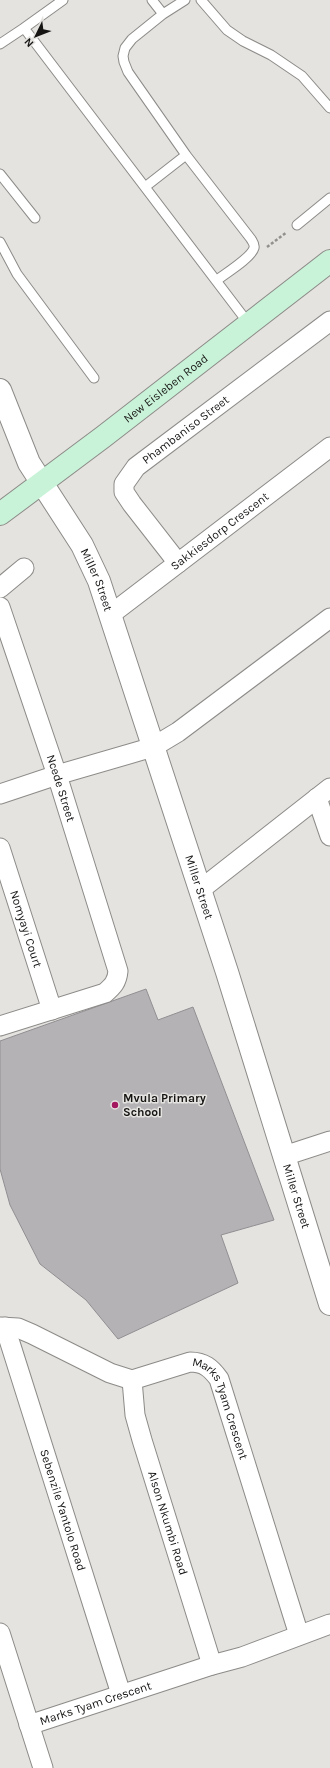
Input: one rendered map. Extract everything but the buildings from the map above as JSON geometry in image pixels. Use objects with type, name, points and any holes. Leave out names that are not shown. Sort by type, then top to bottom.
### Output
[{"type":"main road","name":"New Eisleben Road","points":[[0,514],[330,261]]},
{"type":"street","name":"Phambaniso Street","points":[[178,563],[124,492],[124,484],[129,476],[136,467],[330,322]]},
{"type":"street","name":"Miller Street","points":[[0,390],[29,463],[40,483],[82,545],[91,562],[110,615],[200,890],[330,1304]]},
{"type":"street","name":"Sakkiesdorp Crescent","points":[[110,615],[330,447]]},
{"type":"street","points":[[0,588],[24,568]]},
{"type":"street","name":"Ncede Street","points":[[0,607],[56,774],[118,971],[117,980],[105,993],[52,1010]]},
{"type":"street","points":[[0,794],[56,774],[153,747],[178,732],[330,618]]},
{"type":"street","points":[[200,890],[324,793]]},
{"type":"street","points":[[324,793],[330,836]]},
{"type":"street","name":"Nomyayi Court","points":[[0,848],[52,1010]]},
{"type":"street","points":[[0,1026],[52,1010]]},
{"type":"street","points":[[284,1156],[330,1141]]},
{"type":"street","points":[[2,1327],[18,1328],[110,1373],[132,1380]]},
{"type":"street","name":"Sebenzile Yantolo Road","points":[[2,1327],[121,1694]]},
{"type":"street","name":"Marks Tyam Crescent","points":[[132,1380],[190,1362],[206,1365],[212,1369],[218,1379],[299,1635]]},
{"type":"street","name":"Alson Nkumbi Road","points":[[132,1380],[135,1415],[142,1440],[212,1665]]},
{"type":"street","name":"Marks Tyam Crescent","points":[[29,1724],[212,1665],[242,1657],[330,1624]]},
{"type":"street","points":[[0,1633],[43,1768]]},
{"type":"lane","points":[[0,44],[63,0]]},
{"type":"lane","points":[[152,0],[163,14]]},
{"type":"lane","points":[[185,0],[163,14],[132,39],[125,48],[123,56],[128,72],[186,155],[251,239],[254,245],[254,249],[243,260],[217,280]]},
{"type":"lane","points":[[201,0],[226,30],[243,41],[271,55],[302,76],[330,108]]},
{"type":"lane","points":[[24,28],[249,324]]},
{"type":"lane","points":[[145,187],[186,155]]},
{"type":"lane","points":[[0,174],[35,218]]},
{"type":"lane","points":[[297,225],[330,198]]},
{"type":"lane","points":[[0,242],[17,274],[94,378]]},
{"type":"path","points":[[254,249],[266,247],[297,225]]},
{"type":"place","name":"Mvula Primary School","points":[[115,1105]]}]
